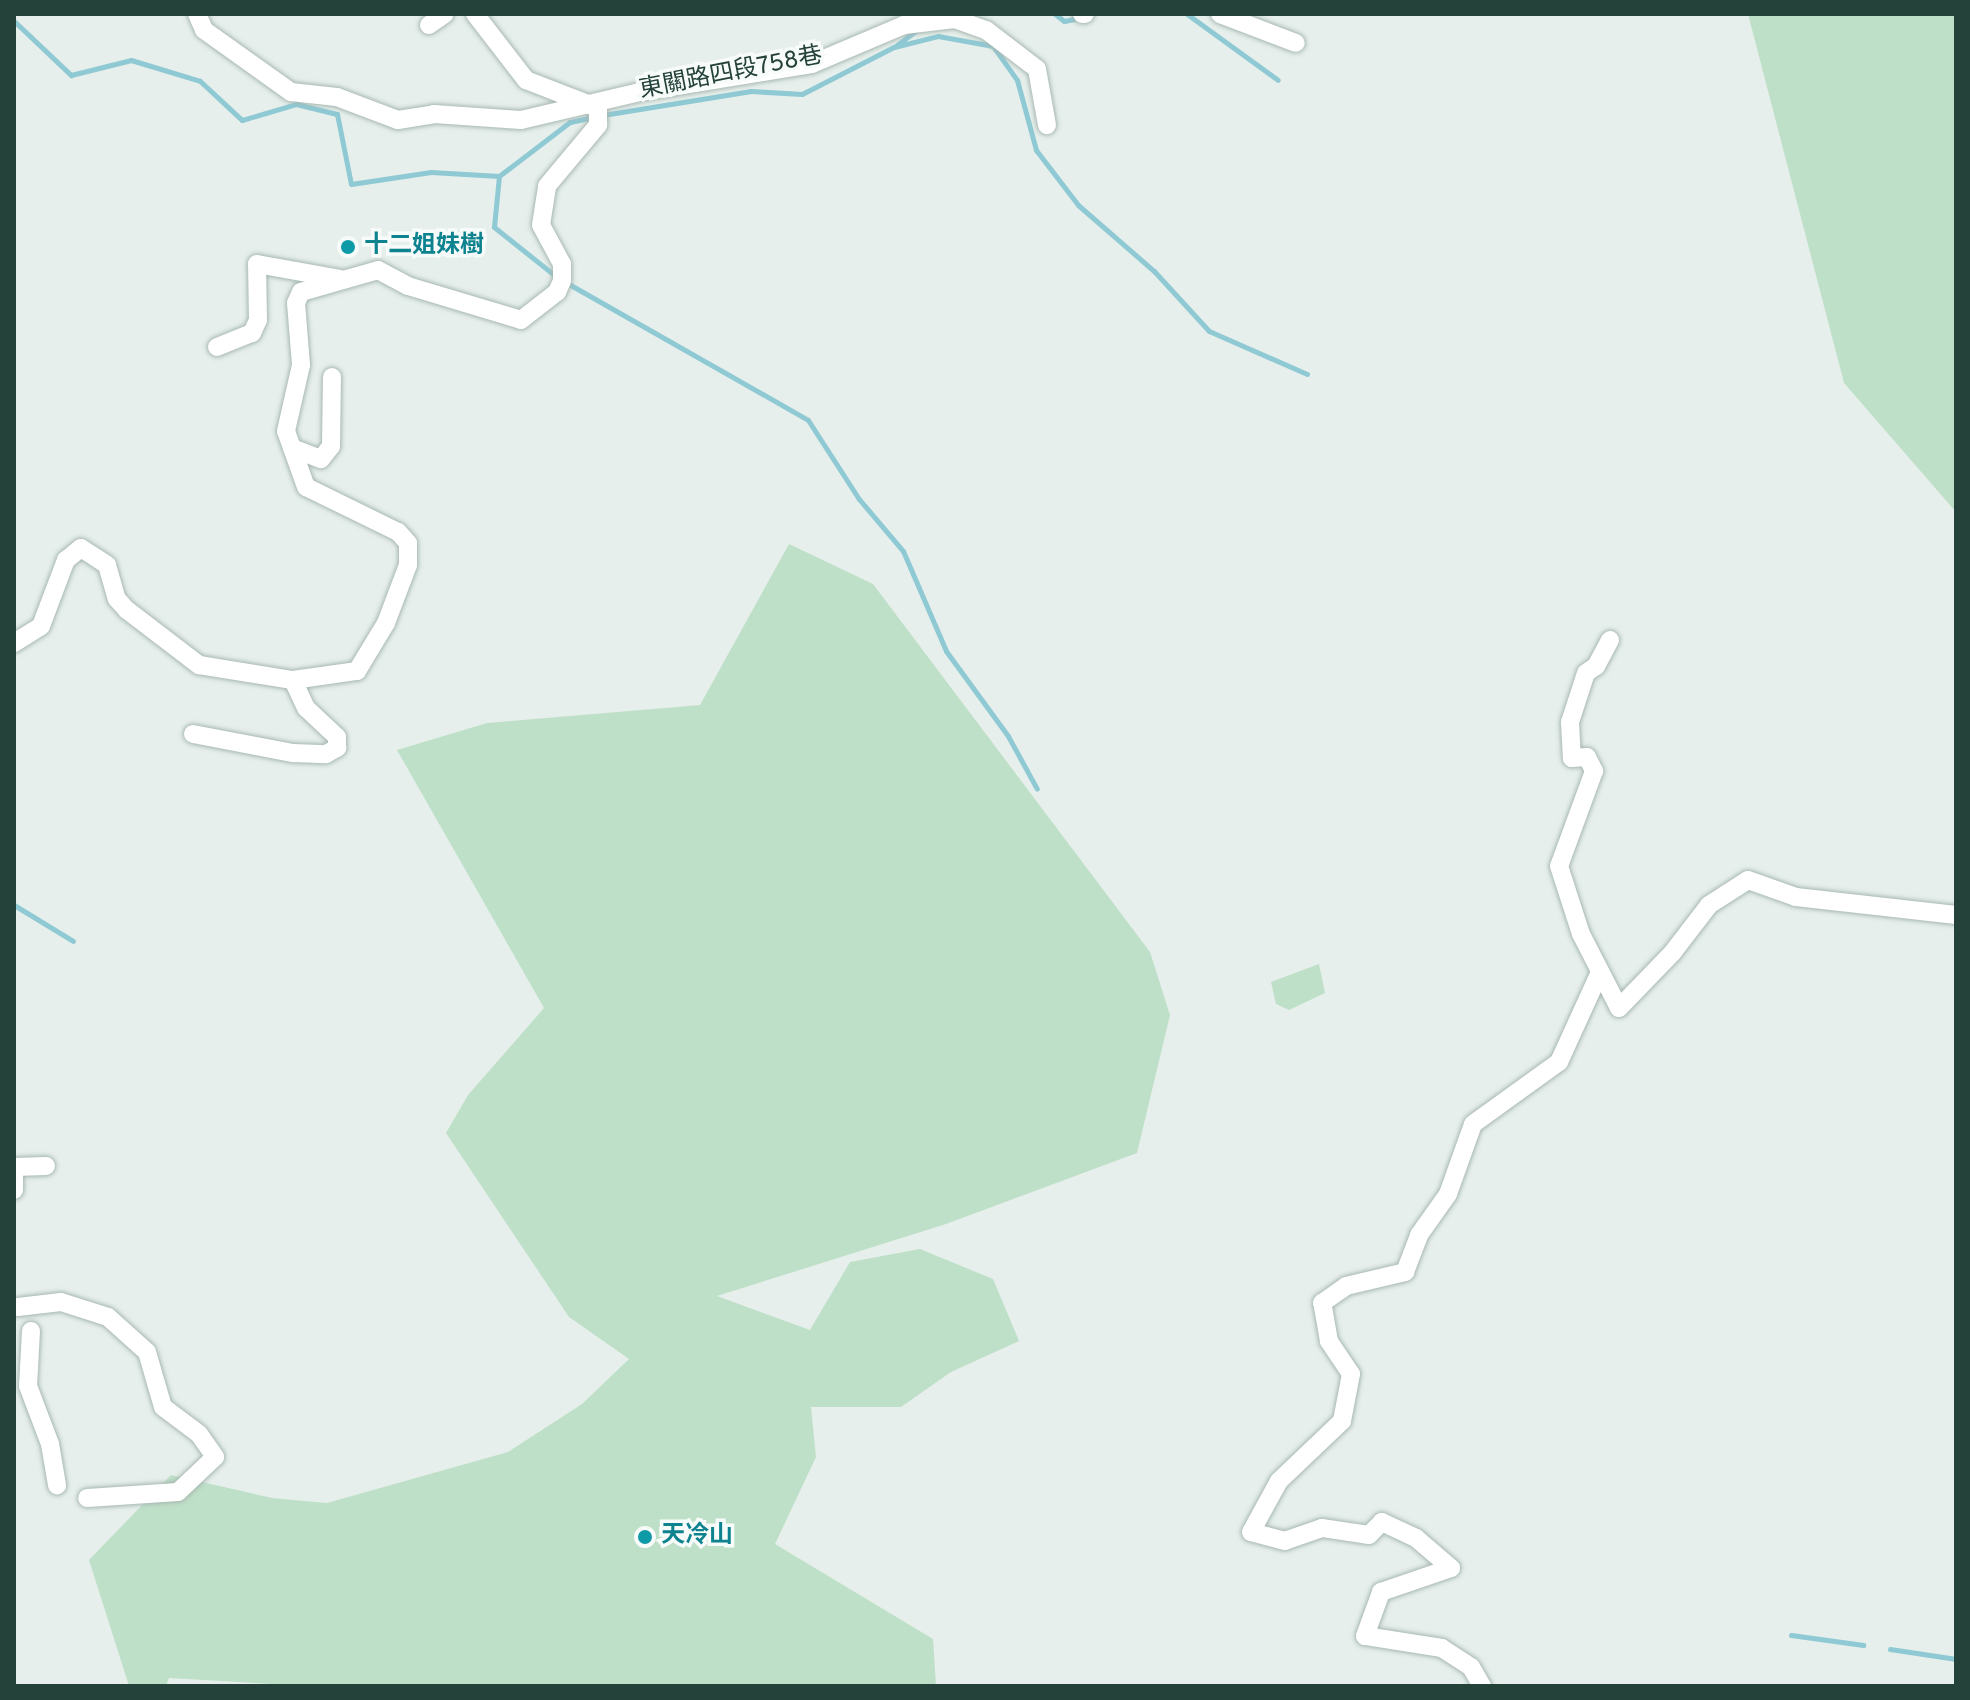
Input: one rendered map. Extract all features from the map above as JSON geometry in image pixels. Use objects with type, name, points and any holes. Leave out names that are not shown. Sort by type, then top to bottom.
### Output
[{"type":"street","points":[[429,25],[445,14]]},
{"type":"street","points":[[14,643],[41,626],[66,560],[81,548],[107,565],[117,599],[127,610],[199,665],[293,680],[357,671],[378,643],[408,565],[408,543],[398,532],[306,487],[286,431],[301,365],[296,303],[301,292],[378,270],[408,286],[521,320],[557,292],[562,281],[562,264],[547,242],[541,209],[547,186],[598,125],[598,108],[526,80],[475,14]]},
{"type":"street","points":[[1220,14],[1296,43]]},
{"type":"street","name":"東關路四段758巷","points":[[202,17],[204,30],[291,92],[337,97],[398,120],[434,114],[521,120],[588,103],[812,64],[904,25],[978,19],[1037,69],[1047,125]]},
{"type":"street","points":[[217,347],[252,333],[258,320],[257,264],[343,280]]},
{"type":"street","points":[[292,448],[321,459],[331,446],[332,377]]},
{"type":"street","points":[[1610,640],[1596,666],[1586,673],[1570,722],[1572,758],[1587,757],[1594,771],[1559,866],[1581,934],[1619,1008],[1673,952],[1709,905],[1748,880],[1796,897],[1956,915]]},
{"type":"street","points":[[193,734],[293,753],[326,754],[337,748],[337,737],[306,708],[293,680]]},
{"type":"street","points":[[1482,1686],[1471,1667],[1442,1648],[1365,1636],[1381,1592],[1451,1568],[1416,1538],[1382,1522],[1369,1535],[1322,1528],[1285,1541],[1251,1532],[1279,1481],[1342,1421],[1351,1374],[1329,1341],[1322,1303],[1346,1286],[1405,1272],[1419,1235],[1448,1194],[1473,1124],[1559,1062],[1600,972]]},
{"type":"street","points":[[14,1190],[14,1170],[46,1166]]},
{"type":"street","points":[[57,1485],[50,1444],[28,1386],[31,1331],[16,1306],[61,1302],[108,1317],[147,1352],[163,1407],[199,1434],[215,1457],[178,1492],[87,1498]]},
{"type":"street","points":[[14,1367],[31,1331]]},
{"type":"green space","points":[[1748,14],[1956,14],[1956,512],[1844,383]]},
{"type":"green space","points":[[789,544],[873,584],[1150,952],[1170,1015],[1137,1153],[946,1224],[717,1296],[810,1330],[850,1262],[920,1249],[993,1279],[1019,1341],[951,1372],[901,1407],[811,1407],[816,1457],[775,1544],[933,1639],[936,1686],[307,1686],[169,1678],[166,1686],[129,1686],[89,1560],[171,1475],[272,1498],[327,1503],[508,1452],[582,1404],[629,1359],[569,1317],[446,1133],[468,1095],[544,1008],[397,750],[487,723],[700,705]]},
{"type":"green space","points":[[1319,964],[1325,993],[1289,1010],[1276,1004],[1271,982]]},
{"type":"waterway","points":[[1055,14],[1064,21],[1080,18]]},
{"type":"waterway","points":[[1187,14],[1278,80]]},
{"type":"waterway","points":[[14,21],[71,75],[131,60],[200,81],[242,120],[296,104],[337,114],[351,184],[431,172],[499,176],[494,227],[558,278]]},
{"type":"waterway","points":[[897,45],[918,29]]},
{"type":"waterway","points":[[603,115],[751,91],[802,94],[894,47],[938,36],[993,46],[1017,80],[1036,150],[1078,205],[1154,271],[1209,331],[1307,374]]},
{"type":"waterway","points":[[499,176],[570,122],[593,117]]},
{"type":"waterway","points":[[567,283],[808,420],[859,499],[903,551],[946,651],[1008,736],[1037,789]]},
{"type":"waterway","points":[[14,905],[73,941]]},
{"type":"waterway","points":[[1791,1635],[1863,1645]]},
{"type":"waterway","points":[[1890,1649],[1956,1659]]},
{"type":"place","name":"十二姐妹樹","points":[[348,247]]},
{"type":"place","name":"天冷山","points":[[645,1537]]}]
